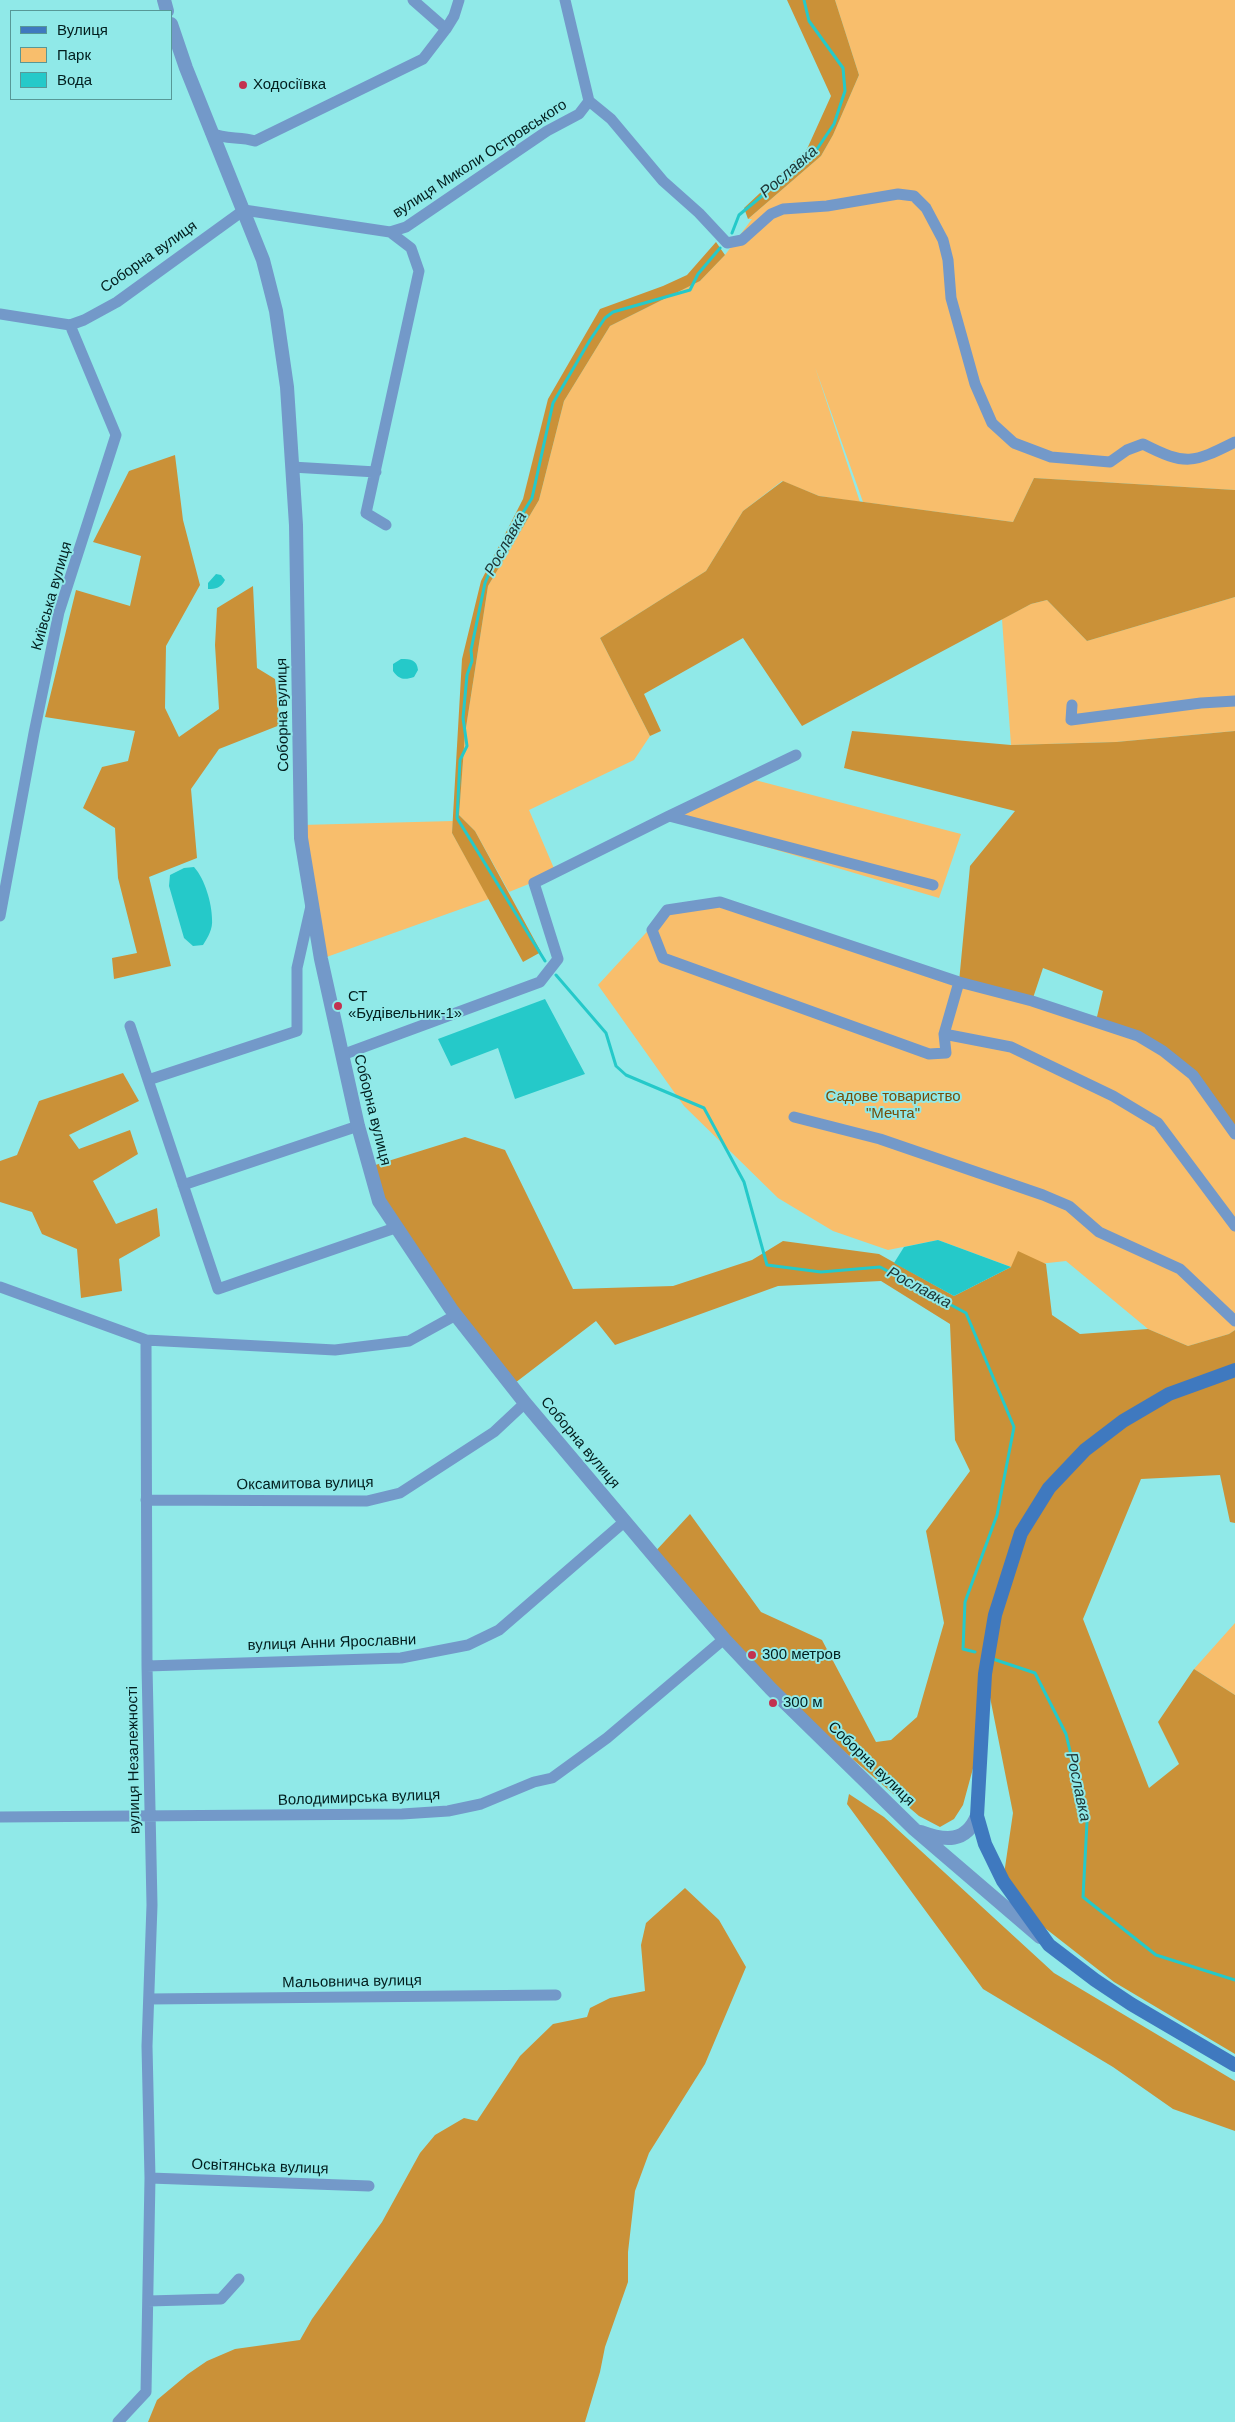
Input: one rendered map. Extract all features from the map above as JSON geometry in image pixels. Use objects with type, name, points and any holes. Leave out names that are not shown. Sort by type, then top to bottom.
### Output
[{"type":"main road","points":[[1235,1370],[1169,1394],[1123,1421],[1085,1450],[1049,1488],[1021,1533],[995,1615],[985,1674],[977,1816],[985,1844],[1003,1881],[1050,1945],[1109,1990],[1235,2065]]},
{"type":"street","points":[[413,0],[446,29]]},
{"type":"street","points":[[211,132],[224,139],[244,137],[255,141],[423,59],[454,16],[459,0]]},
{"type":"street","name":"вулиця Миколи Островського","points":[[390,232],[406,227],[547,131],[579,114],[589,101],[565,0]]},
{"type":"street","name":"Соборна вулиця","points":[[172,27],[188,74],[263,260],[276,311],[286,387],[296,525],[301,838],[311,904],[342,1055],[358,1126],[379,1201],[395,1228],[456,1316],[525,1403],[724,1639],[771,1689],[914,1828],[1050,1945]]},
{"type":"street","points":[[589,101],[611,119],[663,181],[727,243],[742,240],[771,214],[783,209],[827,206],[898,194],[914,196],[926,208],[943,240],[948,260],[951,298],[975,384],[992,424],[1014,443],[1051,457],[1110,462],[1127,450],[1143,444],[1164,455],[1185,460],[1201,459],[1235,442]]},
{"type":"street","points":[[244,210],[390,232]]},
{"type":"street","name":"Соборна вулиця","points":[[70,325],[117,302],[244,210]]},
{"type":"street","name":"вулиця Миколи Островського","points":[[386,525],[366,513],[419,271],[411,248],[390,232]]},
{"type":"street","points":[[0,314],[70,325]]},
{"type":"street","name":"Київська вулиця","points":[[0,916],[59,612],[116,435],[70,325]]},
{"type":"street","points":[[292,467],[376,472]]},
{"type":"street","points":[[1072,705],[1071,720],[1202,703],[1235,701]]},
{"type":"street","points":[[342,1055],[540,982],[558,958],[534,883],[796,755]]},
{"type":"street","points":[[668,816],[933,886]]},
{"type":"street","points":[[959,982],[944,1034],[946,1053],[929,1054],[663,958],[652,930],[667,910],[720,902],[959,982],[1050,1007],[1138,1036],[1163,1051],[1193,1075],[1235,1134]]},
{"type":"street","points":[[148,1080],[297,1031],[297,968],[311,904]]},
{"type":"street","points":[[130,1026],[218,1289],[395,1228]]},
{"type":"street","points":[[944,1034],[1011,1047],[1113,1096],[1158,1123],[1235,1226]]},
{"type":"street","points":[[794,1117],[880,1139],[1044,1195],[1069,1206],[1099,1232],[1180,1269],[1235,1321]]},
{"type":"street","points":[[183,1185],[358,1126]]},
{"type":"street","points":[[0,1287],[146,1340],[335,1350],[409,1341],[456,1316]]},
{"type":"street","name":"вулиця Незалежності","points":[[118,2422],[146,2392],[150,2178],[148,2109],[149,1999],[152,1905],[146,1666],[146,1340]]},
{"type":"street","name":"Оксамитова вулиця","points":[[146,1500],[366,1501],[400,1493],[494,1432],[525,1403]]},
{"type":"street","name":"вулиця Анни Ярославни","points":[[146,1666],[402,1658],[468,1645],[499,1630],[624,1522]]},
{"type":"street","name":"Володимирська вулиця","points":[[0,1817],[402,1814],[448,1811],[481,1804],[534,1782],[552,1778],[607,1738],[724,1639]]},
{"type":"street","points":[[914,1828],[936,1837],[948,1839],[959,1837],[973,1827],[977,1816]]},
{"type":"street","name":"Мальовнича вулиця","points":[[149,1999],[556,1995]]},
{"type":"street","name":"Освітянська вулиця","points":[[150,2178],[369,2186]]},
{"type":"street","points":[[148,2301],[220,2299],[239,2279]]},
{"type":"green space","points":[[835,0],[1235,0],[1235,490],[1034,478],[1013,522],[863,502],[815,367],[860,502],[819,496],[782,481],[743,511],[706,571],[600,638],[650,736],[634,760],[529,810],[556,873],[509,892],[475,831],[459,815],[465,734],[488,586],[539,500],[564,401],[610,326],[700,281],[725,255],[752,219],[748,219],[821,156],[833,135],[859,75]]},
{"type":"green space","points":[[1235,597],[1235,731],[1116,742],[1011,745],[1002,619],[1031,604],[1047,600],[1087,641]]},
{"type":"green space","points":[[755,780],[961,834],[939,898],[668,818]]},
{"type":"green space","points":[[453,821],[452,833],[489,899],[321,959],[301,825]]},
{"type":"green space","name":"Садове товариство \"Мечта\"","points":[[720,902],[1138,1036],[1193,1075],[1235,1134],[1235,1330],[1229,1334],[1188,1346],[1148,1329],[1066,1261],[1011,1267],[938,1240],[888,1250],[833,1231],[778,1198],[684,1106],[598,985],[667,910]]},
{"type":"green space","points":[[1235,1623],[1235,1695],[1194,1669]]},
{"type":"shaded area","points":[[787,0],[835,0],[859,75],[833,135],[821,156],[748,219],[744,208],[807,149],[831,96]]},
{"type":"shaded area","points":[[716,242],[725,255],[700,281],[610,326],[564,401],[539,500],[488,586],[465,734],[459,815],[475,831],[541,952],[523,962],[452,833],[462,659],[481,581],[523,499],[548,399],[600,309],[663,286],[687,275]]},
{"type":"shaded area","points":[[175,455],[183,520],[200,585],[166,646],[165,708],[179,737],[219,709],[215,645],[217,608],[253,586],[257,668],[275,679],[280,725],[219,749],[191,789],[197,858],[149,877],[171,966],[114,979],[112,958],[137,953],[118,878],[115,828],[83,808],[102,767],[128,761],[135,731],[45,717],[76,590],[130,606],[141,556],[93,542],[129,471]]},
{"type":"shaded area","points":[[1034,478],[1235,490],[1235,597],[1087,641],[1047,600],[1031,604],[802,726],[743,638],[644,694],[661,731],[650,736],[600,638],[706,571],[743,511],[783,481],[819,496],[1013,522]]},
{"type":"shaded area","points":[[852,731],[1011,745],[1116,742],[1235,731],[1235,1134],[1193,1075],[1163,1051],[1096,1021],[1103,991],[1043,968],[1032,1001],[959,982],[970,866],[1015,811],[844,768]]},
{"type":"shaded area","points":[[123,1073],[139,1101],[69,1135],[79,1149],[130,1130],[138,1154],[93,1181],[116,1224],[157,1208],[160,1236],[119,1259],[122,1291],[81,1298],[77,1249],[42,1234],[32,1212],[0,1202],[0,1161],[17,1155],[39,1101]]},
{"type":"shaded area","points":[[465,1137],[505,1150],[573,1289],[673,1286],[752,1260],[783,1241],[879,1254],[954,1296],[1011,1267],[1018,1251],[1046,1264],[1052,1315],[1080,1334],[1148,1329],[1188,1346],[1229,1334],[1235,1330],[1235,1523],[1230,1522],[1220,1475],[1141,1479],[1083,1619],[1149,1788],[1179,1764],[1158,1722],[1194,1669],[1235,1695],[1235,2054],[1114,1982],[1027,1914],[1003,1881],[1013,1813],[986,1677],[981,1739],[963,1805],[954,1819],[940,1827],[919,1816],[771,1689],[652,1555],[690,1514],[761,1612],[822,1640],[876,1742],[891,1740],[917,1717],[944,1623],[926,1531],[970,1471],[955,1440],[950,1324],[881,1281],[778,1286],[615,1345],[596,1321],[511,1386],[395,1228],[369,1167]]},
{"type":"shaded area","points":[[849,1794],[884,1817],[1054,1973],[1235,2081],[1235,2131],[1173,2109],[1113,2067],[983,1989],[847,1804]]},
{"type":"shaded area","points":[[685,1888],[719,1920],[746,1967],[705,2064],[649,2153],[635,2191],[628,2252],[628,2282],[605,2347],[600,2372],[585,2422],[148,2422],[157,2400],[207,2361],[235,2349],[300,2340],[312,2319],[382,2222],[420,2153],[435,2135],[464,2118],[477,2121],[520,2056],[553,2024],[587,2017],[590,2008],[610,1998],[645,1991],[641,1945],[646,1923]]},
{"type":"water","points":[[216,574],[221,575],[225,580],[222,585],[208,589],[208,583]]},
{"type":"water","points":[[401,659],[415,662],[418,670],[414,677],[402,678],[393,671],[393,664]]},
{"type":"water","points":[[194,867],[207,892],[211,906],[212,926],[203,945],[193,946],[184,938],[169,886],[170,875],[184,868]]},
{"type":"water","points":[[545,999],[585,1074],[515,1099],[498,1048],[451,1066],[438,1039]]},
{"type":"water","points":[[938,1240],[1011,1267],[954,1296],[894,1263],[904,1247]]},
{"type":"waterway","name":"Рославка","points":[[732,233],[739,215],[815,152],[834,124],[845,91],[843,68],[809,21],[804,0]]},
{"type":"waterway","name":"Рославка","points":[[545,961],[457,818],[460,760],[467,746],[463,718],[467,675],[472,661],[471,650],[485,583],[497,555],[532,498],[553,403],[605,318],[613,312],[690,290],[698,274],[720,248]]},
{"type":"waterway","name":"Рославка","points":[[556,975],[606,1033],[616,1066],[626,1075],[704,1108],[744,1182],[767,1265],[821,1272],[880,1267],[966,1313],[1014,1427],[997,1515],[965,1602],[963,1649],[975,1652]]},
{"type":"waterway","name":"Рославка","points":[[993,1659],[1035,1673],[1066,1734],[1087,1822],[1083,1897],[1156,1955],[1235,1980]]},
{"type":"place","name":"Ходосіївка","points":[[243,85]]},
{"type":"place","name":"СТ «Будівельник-1»","points":[[338,1006]]},
{"type":"place","name":"300 метров","points":[[752,1655]]},
{"type":"place","name":"300 м","points":[[773,1703]]}]
